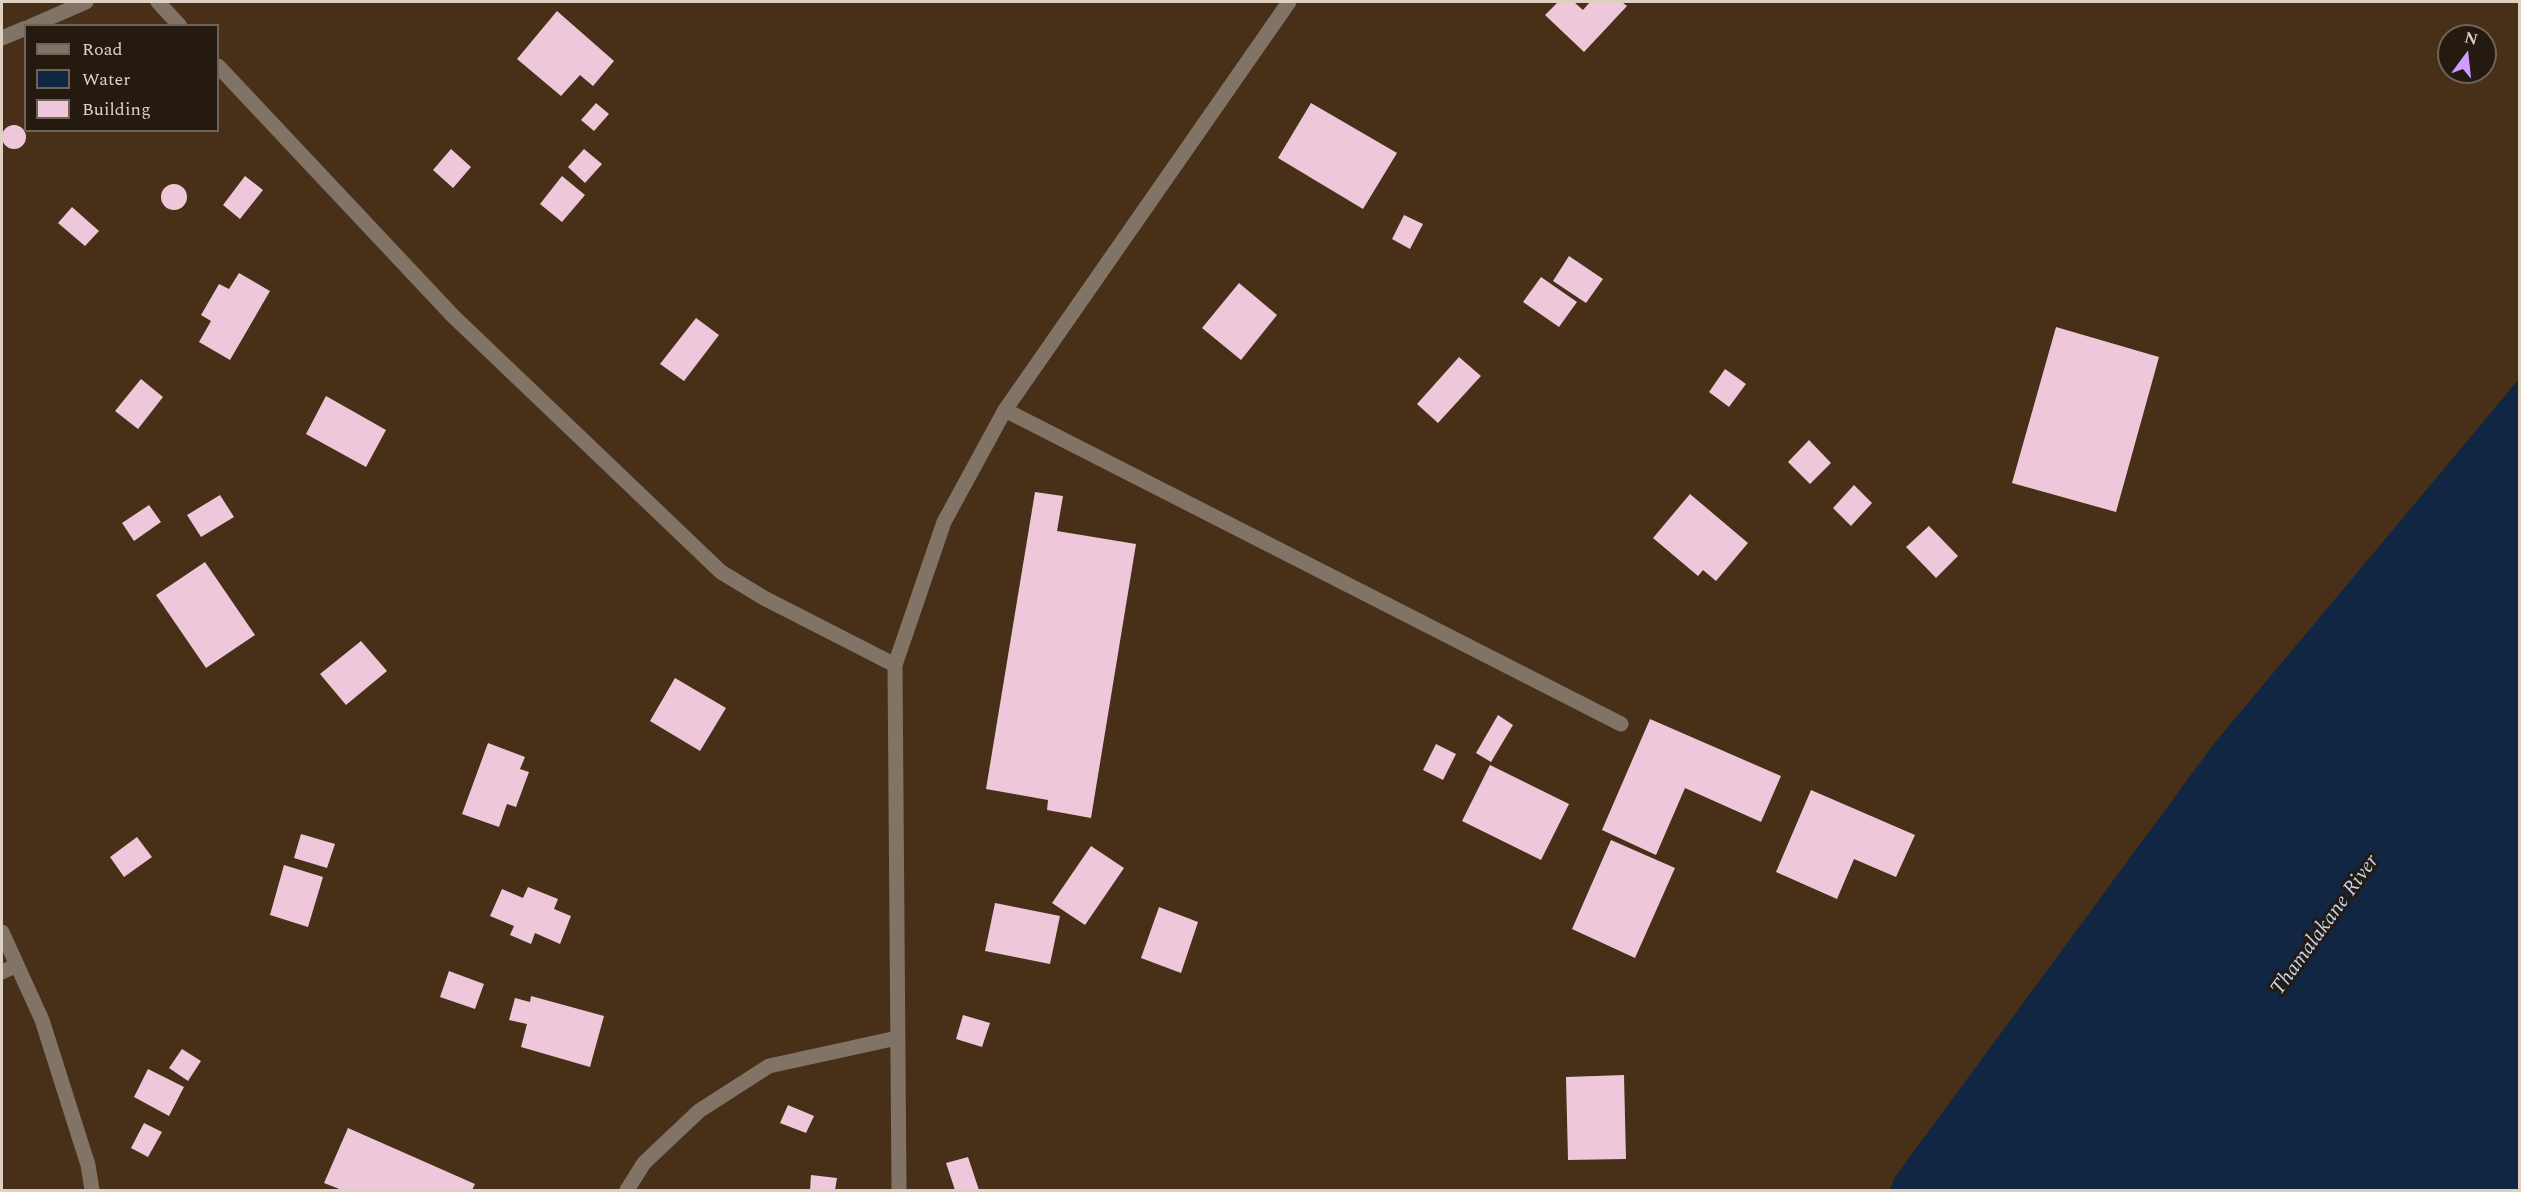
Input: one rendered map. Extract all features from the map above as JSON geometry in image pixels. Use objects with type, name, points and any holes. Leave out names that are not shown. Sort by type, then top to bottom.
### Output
[{"type":"street","points":[[36,24],[86,2]]},
{"type":"street","points":[[158,2],[178,24]]},
{"type":"street","points":[[899,1191],[895,665],[944,522],[1005,410],[1289,2]]},
{"type":"street","points":[[2,38],[24,29]]},
{"type":"street","points":[[219,67],[453,316],[721,572],[764,598],[895,665]]},
{"type":"street","points":[[1005,410],[1621,724]]},
{"type":"street","points":[[2,932],[42,1020],[88,1165],[92,1191]]},
{"type":"street","points":[[2,972],[17,965]]},
{"type":"street","points":[[627,1191],[644,1163],[699,1111],[769,1066],[897,1038]]},
{"type":"water","name":"Thamalakane River","points":[[2519,379],[2519,1190],[1890,1190],[1895,1177],[2213,745]]},
{"type":"building","points":[[1558,2],[1574,2],[1583,10],[1590,2],[1622,2],[1627,6],[1584,52],[1545,15]]},
{"type":"building","points":[[557,11],[614,61],[593,86],[580,75],[561,96],[517,59]]},
{"type":"building","points":[[596,103],[609,114],[594,131],[581,120]]},
{"type":"building","points":[[1311,103],[1397,153],[1363,209],[1278,158]]},
{"type":"building","points":[[19,126],[25,132],[23,146],[14,149],[5,146],[2,137],[5,128]]},
{"type":"building","points":[[451,149],[471,167],[453,188],[433,170]]},
{"type":"building","points":[[584,149],[602,164],[585,183],[568,167]]},
{"type":"building","points":[[245,176],[263,190],[240,219],[223,205]]},
{"type":"building","points":[[562,176],[585,195],[562,222],[540,204]]},
{"type":"building","points":[[174,184],[183,188],[187,197],[183,206],[174,210],[165,206],[161,197],[165,188]]},
{"type":"building","points":[[72,207],[99,231],[85,246],[58,223]]},
{"type":"building","points":[[1404,215],[1423,224],[1410,249],[1392,239]]},
{"type":"building","points":[[1569,256],[1603,279],[1586,303],[1553,281]]},
{"type":"building","points":[[239,273],[270,291],[230,360],[199,342],[211,321],[201,315],[219,284],[229,289]]},
{"type":"building","points":[[1541,277],[1577,302],[1559,327],[1523,302]]},
{"type":"building","points":[[1239,283],[1277,315],[1241,360],[1202,328]]},
{"type":"building","points":[[696,318],[719,335],[684,381],[660,364]]},
{"type":"building","points":[[2056,327],[2159,357],[2116,512],[2012,483]]},
{"type":"building","points":[[1459,357],[1481,376],[1438,423],[1417,404]]},
{"type":"building","points":[[1725,369],[1746,384],[1729,407],[1709,392]]},
{"type":"building","points":[[141,379],[163,397],[138,429],[115,411]]},
{"type":"building","points":[[326,396],[386,430],[366,467],[306,434]]},
{"type":"building","points":[[1809,440],[1831,463],[1810,484],[1788,462]]},
{"type":"building","points":[[1854,485],[1872,503],[1851,526],[1833,508]]},
{"type":"building","points":[[1035,492],[1063,496],[1057,531],[1136,544],[1091,818],[1047,810],[1048,800],[986,789]]},
{"type":"building","points":[[1690,494],[1748,543],[1716,581],[1703,570],[1698,576],[1653,538]]},
{"type":"building","points":[[220,495],[234,517],[201,537],[187,515]]},
{"type":"building","points":[[149,505],[161,522],[134,541],[122,523]]},
{"type":"building","points":[[1929,526],[1958,556],[1936,578],[1906,547]]},
{"type":"building","points":[[205,562],[255,635],[206,668],[156,595]]},
{"type":"building","points":[[361,641],[387,671],[346,705],[320,674]]},
{"type":"building","points":[[675,678],[726,708],[700,751],[650,721]]},
{"type":"building","points":[[1498,715],[1513,725],[1491,762],[1476,753]]},
{"type":"building","points":[[1650,719],[1781,776],[1761,822],[1685,788],[1656,855],[1602,830]]},
{"type":"building","points":[[488,743],[525,757],[520,769],[529,772],[516,807],[507,804],[499,827],[462,814]]},
{"type":"building","points":[[1436,744],[1456,754],[1443,780],[1423,770]]},
{"type":"building","points":[[1490,765],[1569,804],[1541,860],[1462,821]]},
{"type":"building","points":[[1811,790],[1915,835],[1896,877],[1854,859],[1837,899],[1776,872]]},
{"type":"building","points":[[301,834],[335,844],[327,868],[294,858]]},
{"type":"building","points":[[137,837],[152,857],[124,877],[110,857]]},
{"type":"building","points":[[1611,840],[1675,868],[1635,958],[1572,929]]},
{"type":"building","points":[[1091,846],[1124,868],[1085,925],[1052,903]]},
{"type":"building","points":[[284,865],[323,877],[308,927],[270,915]]},
{"type":"building","points":[[528,887],[558,899],[554,909],[571,916],[560,944],[535,933],[531,944],[510,935],[514,926],[490,916],[502,889],[523,898]]},
{"type":"building","points":[[995,903],[1060,916],[1050,964],[985,951]]},
{"type":"building","points":[[1159,907],[1198,922],[1181,973],[1141,958]]},
{"type":"building","points":[[449,971],[484,984],[475,1009],[440,997]]},
{"type":"building","points":[[531,996],[604,1016],[590,1067],[521,1047],[527,1024],[509,1020],[515,998],[530,1002]]},
{"type":"building","points":[[963,1015],[990,1023],[982,1047],[956,1039]]},
{"type":"building","points":[[182,1049],[201,1061],[188,1081],[169,1068]]},
{"type":"building","points":[[148,1069],[184,1087],[169,1116],[134,1097]]},
{"type":"building","points":[[1624,1075],[1626,1159],[1568,1160],[1566,1077]]},
{"type":"building","points":[[788,1105],[814,1116],[806,1133],[780,1123]]},
{"type":"building","points":[[144,1123],[162,1132],[148,1157],[131,1148]]},
{"type":"building","points":[[348,1128],[475,1184],[472,1190],[342,1190],[324,1183]]},
{"type":"building","points":[[968,1157],[979,1190],[955,1190],[946,1163]]},
{"type":"building","points":[[811,1175],[837,1178],[835,1190],[810,1190]]}]
